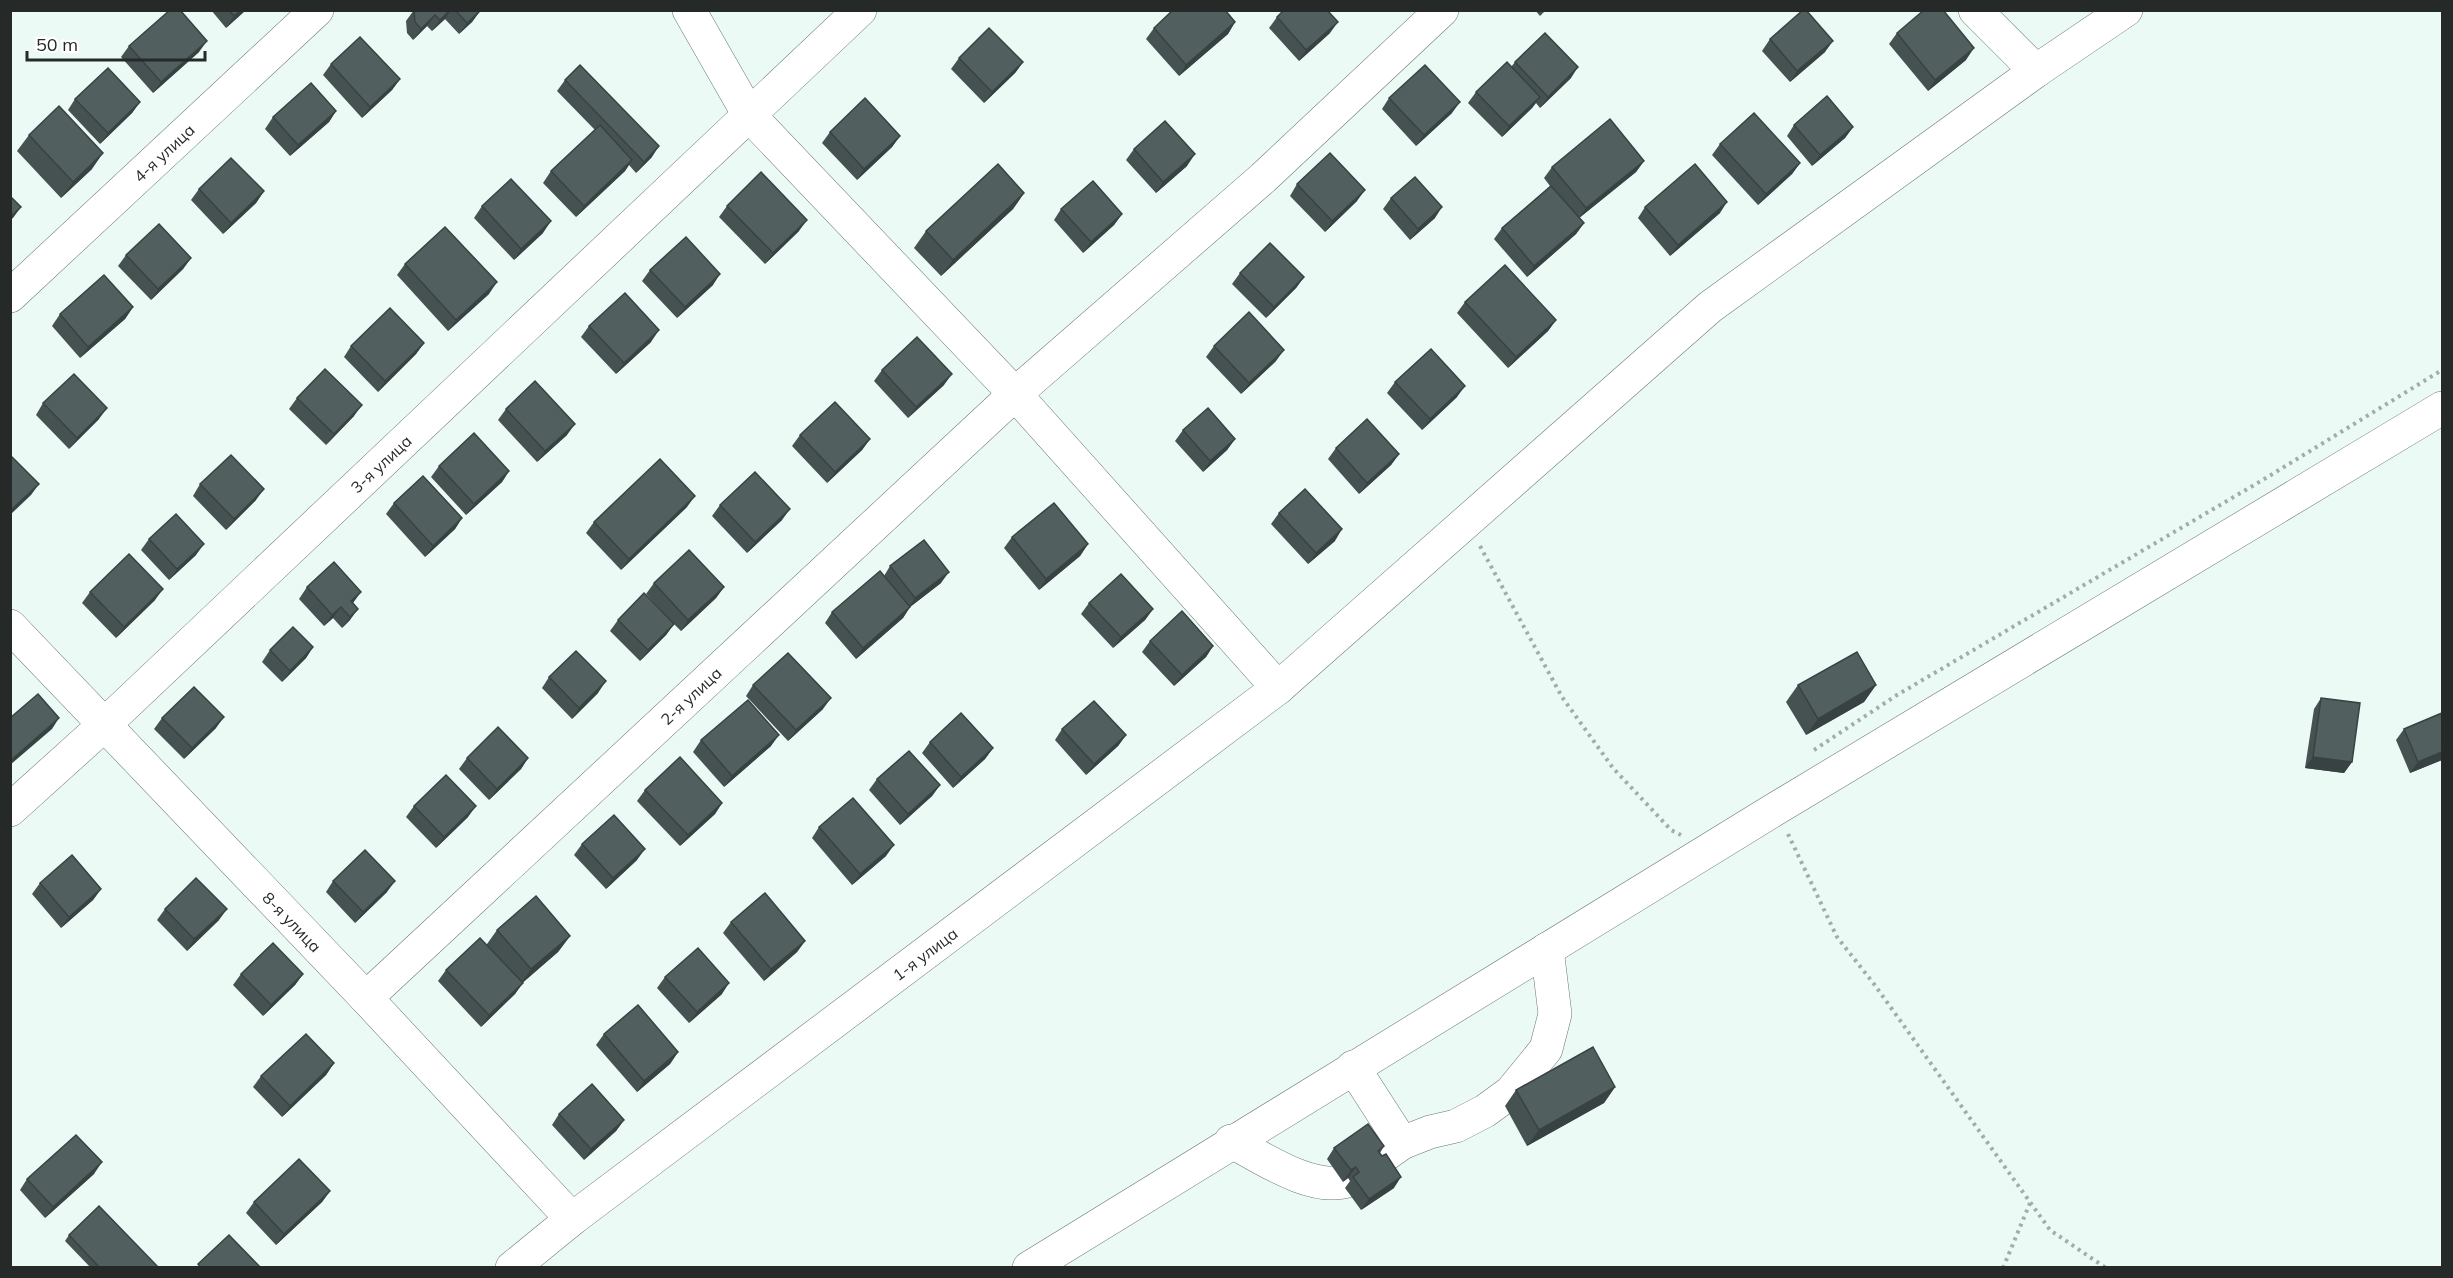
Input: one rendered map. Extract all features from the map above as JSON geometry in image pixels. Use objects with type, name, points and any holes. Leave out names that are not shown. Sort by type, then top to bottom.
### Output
[{"type":"street","name":"4-я улица","points":[[10,296],[317,10]]},
{"type":"street","points":[[689,10],[749,116],[1016,394],[1278,688]]},
{"type":"street","name":"3-я улица","points":[[10,810],[103,726],[860,10]]},
{"type":"street","name":"2-я улица","points":[[366,998],[1016,394],[1263,178],[1442,10]]},
{"type":"street","points":[[1975,10],[2036,70]]},
{"type":"street","name":"1-я улица","points":[[512,1268],[572,1219],[1278,688],[1710,307],[2036,70],[2126,10]]},
{"type":"street","points":[[1029,1268],[1231,1141],[1772,811],[2442,408]]},
{"type":"street","name":"8-я улица","points":[[10,626],[103,726],[366,998],[572,1219]]},
{"type":"street","points":[[1231,1141],[1263,1159],[1320,1184],[1340,1184],[1402,1143],[1430,1132],[1456,1126],[1485,1112],[1511,1092],[1546,1049],[1555,1014],[1547,949]]},
{"type":"street","points":[[1353,1067],[1402,1143]]},
{"type":"path","points":[[1812,751],[1897,695],[2266,478],[2442,370]]},
{"type":"path","points":[[1467,521],[1562,697],[1612,768],[1671,830],[1683,836]]},
{"type":"path","points":[[1772,811],[1788,835],[1837,938],[1881,993],[2050,1230],[2106,1268]]},
{"type":"path","points":[[2003,1268],[2030,1202]]},
{"type":"building","points":[[170,10],[180,10],[207,41],[161,82],[129,46]]},
{"type":"building","points":[[229,10],[241,10],[234,16]]},
{"type":"building","points":[[414,10],[450,10],[440,20],[435,15],[421,29],[415,22]]},
{"type":"building","points":[[455,10],[479,10],[480,11],[467,23]]},
{"type":"building","points":[[1173,10],[1225,10],[1235,22],[1186,65],[1154,28]]},
{"type":"building","points":[[1284,10],[1327,10],[1338,22],[1306,50],[1277,17]]},
{"type":"building","points":[[1803,10],[1806,10],[1833,41],[1797,71],[1770,39]]},
{"type":"building","points":[[1924,10],[1943,10],[1974,48],[1935,80],[1897,33]]},
{"type":"building","points":[[989,28],[1023,62],[992,92],[959,58]]},
{"type":"building","points":[[1545,33],[1578,67],[1548,97],[1515,62]]},
{"type":"building","points":[[360,37],[400,79],[370,107],[331,64]]},
{"type":"building","points":[[1507,62],[1540,97],[1509,126],[1476,92]]},
{"type":"building","points":[[580,65],[659,146],[644,162],[565,80]]},
{"type":"building","points":[[1425,65],[1460,102],[1424,135],[1389,98]]},
{"type":"building","points":[[108,68],[140,102],[108,133],[75,99]]},
{"type":"building","points":[[311,83],[336,111],[298,145],[273,117]]},
{"type":"building","points":[[1827,96],[1853,127],[1820,155],[1794,125]]},
{"type":"building","points":[[865,98],[900,136],[864,169],[830,132]]},
{"type":"building","points":[[59,106],[103,153],[73,182],[29,135]]},
{"type":"building","points":[[1754,113],[1800,163],[1766,194],[1720,144]]},
{"type":"building","points":[[1610,119],[1644,161],[1586,208],[1552,167]]},
{"type":"building","points":[[1165,121],[1195,154],[1163,182],[1134,149]]},
{"type":"building","points":[[600,125],[632,160],[584,206],[551,171]]},
{"type":"building","points":[[1330,153],[1365,190],[1332,221],[1297,184]]},
{"type":"building","points":[[231,158],[264,191],[231,223],[199,189]]},
{"type":"building","points":[[998,164],[1024,193],[953,260],[926,231]]},
{"type":"building","points":[[1695,164],[1727,202],[1678,245],[1645,207]]},
{"type":"building","points":[[761,172],[807,220],[773,253],[727,206]]},
{"type":"building","points":[[1415,177],[1442,207],[1418,229],[1391,198]]},
{"type":"building","points":[[511,179],[551,221],[521,249],[482,206]]},
{"type":"building","points":[[1093,181],[1122,214],[1091,242],[1061,209]]},
{"type":"building","points":[[1551,186],[1584,223],[1534,266],[1502,228]]},
{"type":"building","points":[[10,196],[21,207],[10,217]]},
{"type":"building","points":[[159,224],[191,258],[158,289],[126,255]]},
{"type":"building","points":[[445,227],[497,282],[456,320],[405,264]]},
{"type":"building","points":[[686,237],[720,274],[685,307],[650,270]]},
{"type":"building","points":[[1270,243],[1304,277],[1274,307],[1240,273]]},
{"type":"building","points":[[1505,265],[1556,320],[1516,357],[1465,302]]},
{"type":"building","points":[[104,275],[133,307],[88,347],[60,314]]},
{"type":"building","points":[[625,293],[659,330],[624,363],[589,326]]},
{"type":"building","points":[[390,308],[424,343],[385,381],[351,346]]},
{"type":"building","points":[[1249,312],[1284,350],[1249,383],[1214,346]]},
{"type":"building","points":[[917,337],[952,374],[916,407],[882,370]]},
{"type":"building","points":[[1431,349],[1465,386],[1430,419],[1395,382]]},
{"type":"building","points":[[325,369],[362,405],[334,434],[297,398]]},
{"type":"building","points":[[74,374],[107,408],[77,438],[43,403]]},
{"type":"building","points":[[535,381],[575,424],[545,451],[506,409]]},
{"type":"building","points":[[835,402],[870,439],[835,472],[800,435]]},
{"type":"building","points":[[1208,408],[1235,439],[1210,461],[1183,430]]},
{"type":"building","points":[[1367,419],[1399,454],[1367,483],[1336,448]]},
{"type":"building","points":[[474,433],[509,471],[474,504],[439,466]]},
{"type":"building","points":[[10,455],[39,484],[10,511]]},
{"type":"building","points":[[231,455],[264,489],[234,519],[200,484]]},
{"type":"building","points":[[660,459],[695,496],[629,559],[594,522]]},
{"type":"building","points":[[755,472],[790,509],[755,542],[720,505]]},
{"type":"building","points":[[423,476],[462,518],[433,546],[394,503]]},
{"type":"building","points":[[1305,489],[1342,529],[1316,553],[1279,513]]},
{"type":"building","points":[[1054,503],[1088,544],[1046,579],[1012,537]]},
{"type":"building","points":[[176,514],[204,544],[177,569],[149,539]]},
{"type":"building","points":[[924,540],[949,572],[915,598],[890,566]]},
{"type":"building","points":[[689,550],[724,587],[688,620],[654,583]]},
{"type":"building","points":[[129,554],[163,589],[124,627],[90,592]]},
{"type":"building","points":[[334,562],[361,592],[351,601],[358,609],[350,617],[341,607],[332,615],[307,587]]},
{"type":"building","points":[[880,571],[910,607],[863,648],[832,612]]},
{"type":"building","points":[[1121,574],[1153,609],[1121,637],[1089,603]]},
{"type":"building","points":[[644,593],[674,624],[648,650],[618,620]]},
{"type":"building","points":[[1182,611],[1213,646],[1182,675],[1150,641]]},
{"type":"building","points":[[293,627],[313,647],[290,671],[270,650]]},
{"type":"building","points":[[576,651],[606,681],[579,708],[549,677]]},
{"type":"building","points":[[1857,652],[1876,685],[1818,719],[1798,685]]},
{"type":"building","points":[[788,653],[831,698],[796,730],[753,685]]},
{"type":"building","points":[[194,687],[224,717],[192,748],[162,718]]},
{"type":"building","points":[[38,694],[59,718],[10,761],[10,718]]},
{"type":"building","points":[[2321,698],[2360,703],[2352,762],[2313,757]]},
{"type":"building","points":[[748,700],[779,735],[732,776],[701,740]]},
{"type":"building","points":[[1094,701],[1126,735],[1094,764],[1062,729]]},
{"type":"building","points":[[961,713],[993,748],[961,777],[930,742]]},
{"type":"building","points":[[2442,713],[2442,752],[2418,762],[2404,729]]},
{"type":"building","points":[[498,727],[528,758],[497,789],[467,758]]},
{"type":"building","points":[[909,751],[940,785],[908,814],[877,779]]},
{"type":"building","points":[[680,757],[722,803],[688,835],[645,790]]},
{"type":"building","points":[[446,775],[476,806],[444,837],[414,806]]},
{"type":"building","points":[[853,798],[894,845],[860,874],[819,827]]},
{"type":"building","points":[[614,815],[645,849],[613,878],[582,844]]},
{"type":"building","points":[[365,850],[395,881],[363,912],[333,881]]},
{"type":"building","points":[[72,855],[101,889],[69,917],[40,883]]},
{"type":"building","points":[[196,878],[227,909],[194,939],[165,909]]},
{"type":"building","points":[[765,893],[805,941],[771,969],[731,922]]},
{"type":"building","points":[[536,896],[570,936],[531,969],[497,930]]},
{"type":"building","points":[[480,938],[523,983],[489,1015],[446,970]]},
{"type":"building","points":[[273,943],[303,974],[271,1005],[241,974]]},
{"type":"building","points":[[698,948],[729,983],[697,1012],[665,977]]},
{"type":"building","points":[[638,1005],[678,1052],[644,1081],[604,1034]]},
{"type":"building","points":[[306,1034],[334,1063],[290,1106],[261,1076]]},
{"type":"building","points":[[1593,1047],[1615,1087],[1539,1130],[1516,1090]]},
{"type":"building","points":[[592,1084],[624,1120],[591,1149],[559,1114]]},
{"type":"building","points":[[1368,1124],[1384,1146],[1378,1151],[1382,1156],[1386,1154],[1401,1177],[1369,1199],[1353,1177],[1359,1172],[1356,1167],[1351,1170],[1334,1148]]},
{"type":"building","points":[[76,1135],[102,1162],[53,1207],[27,1179]]},
{"type":"building","points":[[299,1159],[330,1191],[284,1234],[254,1202]]},
{"type":"building","points":[[99,1206],[157,1268],[100,1268],[69,1235]]},
{"type":"building","points":[[229,1235],[261,1268],[201,1268],[198,1264]]}]
